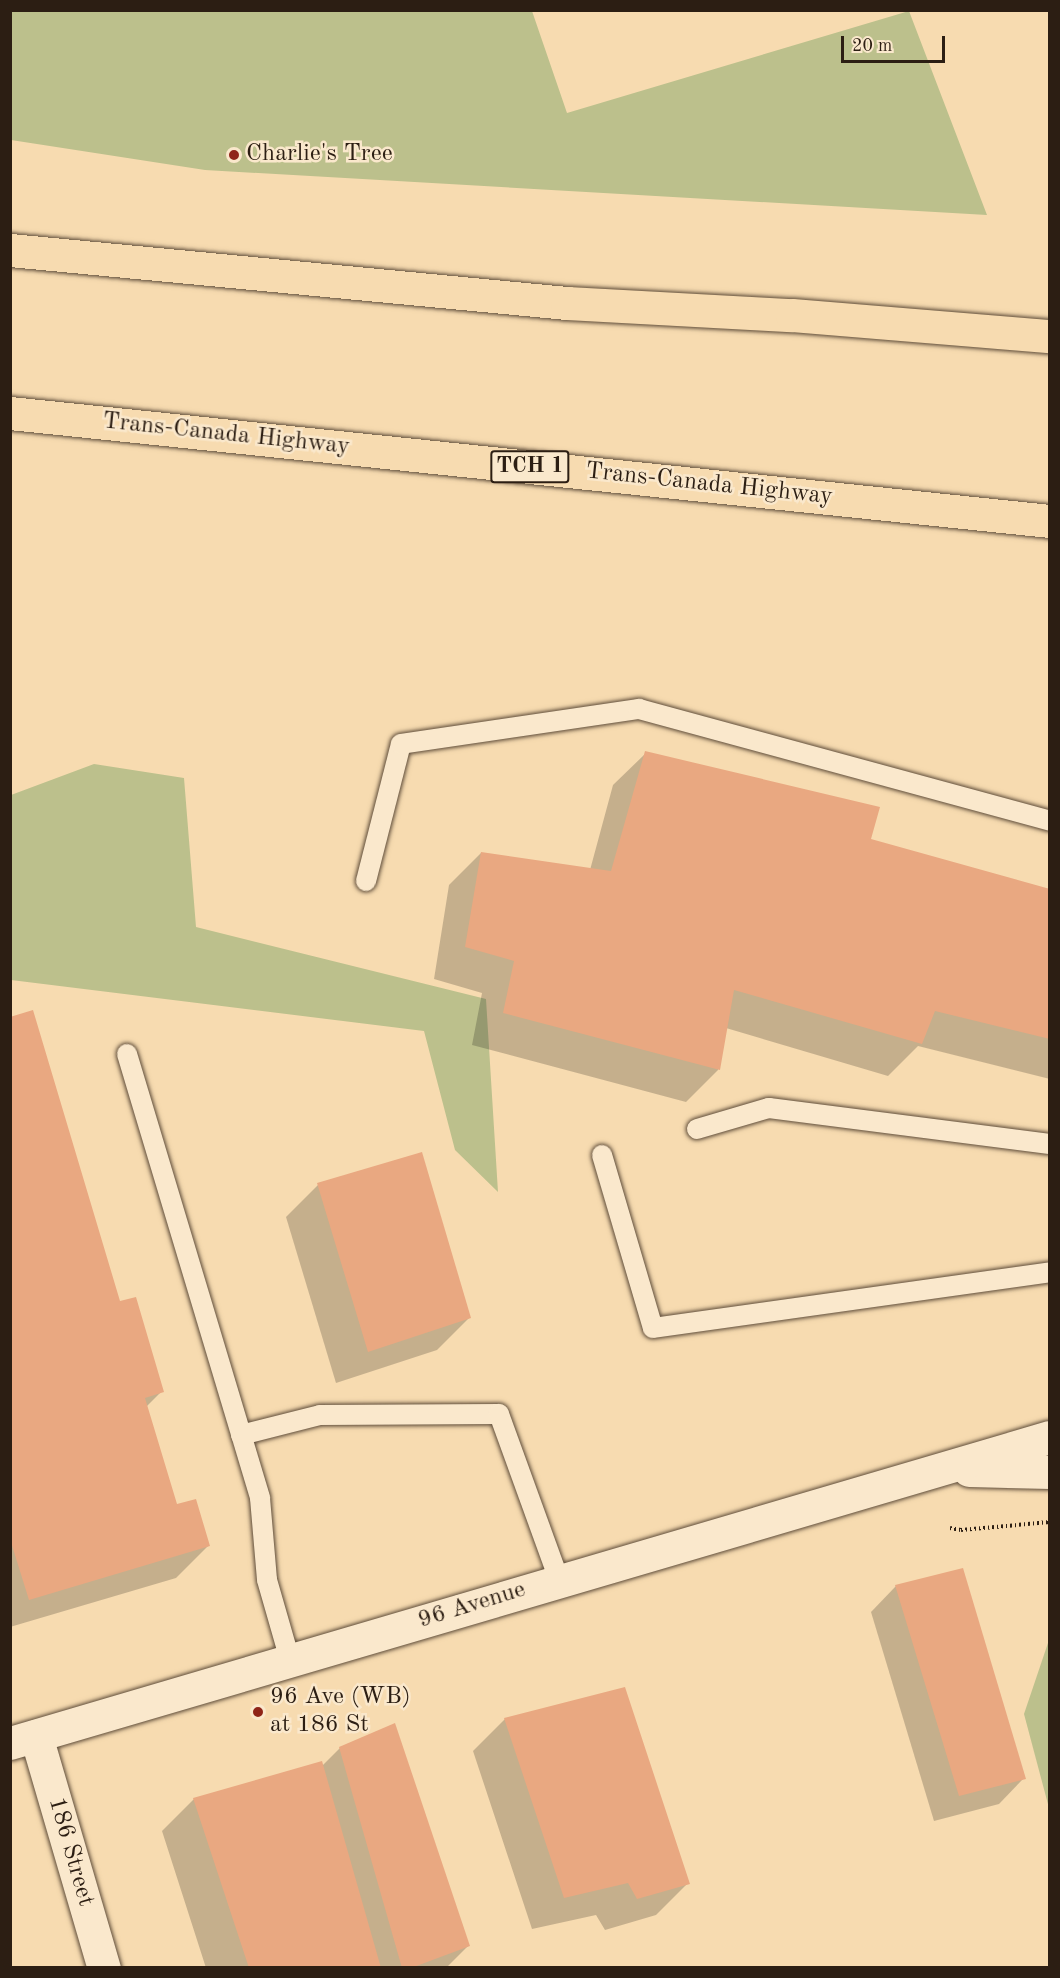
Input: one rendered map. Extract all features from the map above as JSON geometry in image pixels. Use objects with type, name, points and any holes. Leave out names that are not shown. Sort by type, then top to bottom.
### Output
[{"type":"highway","points":[[10,250],[567,303],[792,315],[1050,336]]},
{"type":"highway","name":"Trans-Canada Highway","points":[[10,412],[1050,521]]},
{"type":"main road","name":"96 Avenue","points":[[23,1740],[1050,1437]]},
{"type":"main road","name":"96 Avenue","points":[[934,1470],[1050,1472]]},
{"type":"main road","name":"186 Street","points":[[23,1740],[104,1968]]},
{"type":"lane","points":[[366,881],[401,744],[639,709],[1050,821]]},
{"type":"lane","points":[[127,1054],[260,1498],[267,1580],[290,1660]]},
{"type":"lane","points":[[697,1129],[769,1108],[1050,1144]]},
{"type":"lane","points":[[602,1155],[653,1328],[1050,1272]]},
{"type":"lane","points":[[241,1435],[320,1415],[499,1414],[559,1580]]},
{"type":"path","points":[[950,1528],[961,1530],[1050,1522]]},
{"type":"green space","points":[[10,11],[532,11],[567,113],[909,11],[987,215],[205,170],[11,140]]},
{"type":"green space","points":[[94,764],[184,778],[196,927],[486,999],[498,1192],[455,1150],[424,1031],[11,980],[11,795]]},
{"type":"green space","points":[[1050,1640],[1049,1808],[1024,1714]]},
{"type":"building","points":[[645,751],[880,807],[871,839],[1050,889],[1050,1039],[935,1011],[922,1044],[734,990],[720,1070],[503,1013],[514,961],[465,947],[481,852],[611,871]]},
{"type":"building","points":[[33,1010],[120,1301],[136,1297],[164,1392],[145,1398],[177,1504],[196,1499],[210,1546],[29,1600],[10,1539],[10,1017]]},
{"type":"building","points":[[422,1152],[471,1318],[368,1352],[317,1183]]},
{"type":"building","points":[[963,1568],[1026,1779],[959,1796],[895,1585]]},
{"type":"building","points":[[625,1687],[690,1884],[637,1899],[628,1883],[564,1898],[504,1718]]},
{"type":"building","points":[[395,1723],[470,1946],[411,1968],[402,1968],[339,1747]]},
{"type":"building","points":[[322,1761],[381,1968],[249,1968],[193,1798]]},
{"type":"place","name":"Charlie's Tree","points":[[234,155]]},
{"type":"place","name":"96 Ave (WB) at 186 St","points":[[258,1712]]}]
